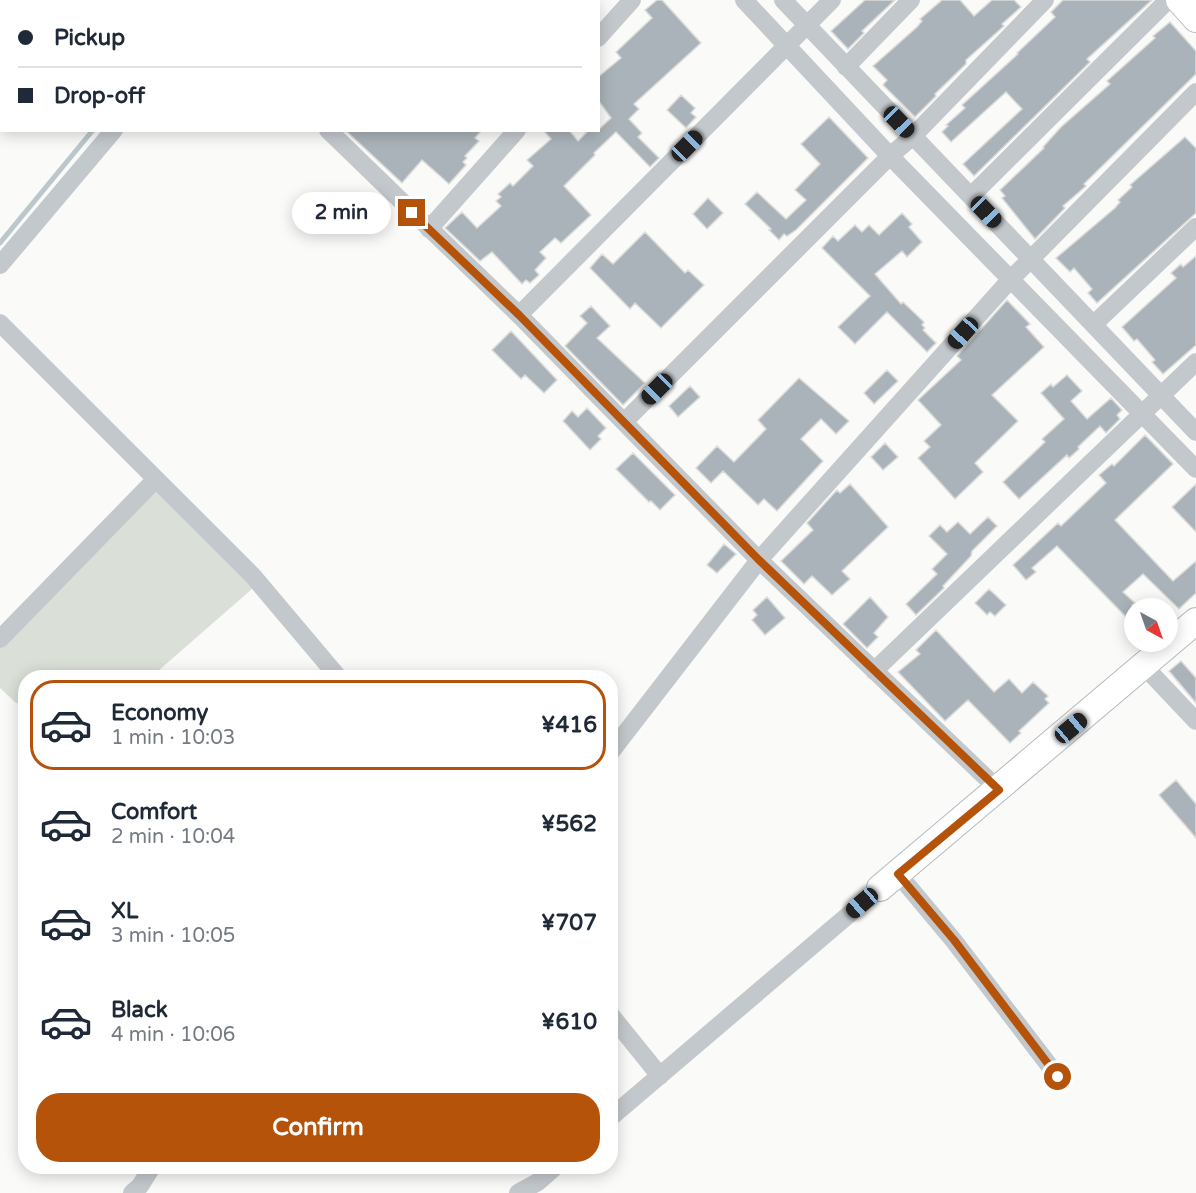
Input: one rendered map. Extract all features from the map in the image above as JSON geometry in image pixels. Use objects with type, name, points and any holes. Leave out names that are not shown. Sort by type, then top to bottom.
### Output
[{"type":"street","points":[[600,36],[632,0]]},
{"type":"street","points":[[744,0],[890,156],[1196,470]]},
{"type":"street","points":[[783,0],[1196,432]]},
{"type":"street","points":[[519,315],[832,0]]},
{"type":"street","points":[[846,67],[911,0]]},
{"type":"street","points":[[624,422],[890,156],[913,136],[1045,0]]},
{"type":"street","points":[[971,196],[1167,0]]},
{"type":"street","points":[[1179,0],[1196,19]]},
{"type":"street","points":[[618,743],[759,560],[1010,280],[1196,92]]},
{"type":"street","points":[[0,265],[112,132]]},
{"type":"street","points":[[330,132],[519,315],[759,560],[999,790]]},
{"type":"street","points":[[429,229],[515,132]]},
{"type":"street","points":[[1094,324],[1196,227]]},
{"type":"street","points":[[0,323],[253,576],[332,670]]},
{"type":"street","points":[[874,671],[1196,362]]},
{"type":"street","points":[[0,639],[155,480]]},
{"type":"street","points":[[618,1111],[1196,621]]},
{"type":"street","points":[[1144,666],[1196,721]]},
{"type":"street","points":[[889,881],[954,940],[1058,1077]]},
{"type":"street","points":[[618,1024],[660,1076]]},
{"type":"street","points":[[132,1193],[148,1174]]},
{"type":"street","points":[[518,1193],[547,1174]]},
{"type":"shaded area","points":[[155,480],[259,583],[159,670],[18,670],[18,703],[0,688],[0,639]]},
{"type":"building","points":[[657,0],[662,0],[701,43],[634,104],[639,109],[629,119],[642,133],[638,137],[659,158],[650,167],[616,132],[594,153],[595,155],[564,186],[591,215],[561,243],[555,238],[540,252],[546,258],[535,270],[539,275],[530,283],[526,280],[522,284],[492,252],[480,261],[445,228],[462,212],[477,228],[501,206],[496,201],[501,197],[498,194],[510,183],[513,186],[533,166],[527,160],[551,139],[545,132],[571,132],[578,141],[587,132],[600,132],[600,128],[611,118],[600,103],[600,75],[621,58],[616,52],[652,18],[645,10]]},
{"type":"building","points":[[865,0],[895,0],[862,31],[864,33],[848,49],[831,31]]},
{"type":"building","points":[[942,0],[960,0],[974,16],[992,0],[1014,0],[1021,7],[1002,24],[1004,26],[966,60],[966,64],[915,117],[883,85],[887,80],[873,66],[917,27],[922,21],[920,19]]},
{"type":"building","points":[[1063,0],[1152,0],[1087,59],[1090,62],[974,176],[963,164],[1022,109],[1006,92],[951,142],[942,132],[948,126],[946,125],[965,108],[962,105],[1055,17],[1051,12]]},
{"type":"building","points":[[1170,22],[1196,51],[1196,74],[1084,184],[1086,186],[1063,206],[1065,208],[1035,239],[1002,198],[1005,196],[1000,190],[1044,148],[1061,127],[1110,84],[1107,81]]},
{"type":"building","points":[[681,95],[695,108],[691,113],[696,117],[686,128],[667,110]]},
{"type":"building","points":[[829,117],[868,158],[796,230],[787,236],[784,234],[779,240],[745,204],[757,192],[786,219],[806,200],[795,190],[820,164],[801,144]]},
{"type":"building","points":[[347,132],[480,132],[475,138],[479,141],[465,156],[467,158],[463,162],[466,165],[449,184],[422,160],[402,183]]},
{"type":"building","points":[[1185,137],[1196,148],[1196,213],[1097,303],[1088,293],[1092,289],[1074,268],[1070,272],[1056,258],[1115,208],[1120,202],[1118,200],[1132,187],[1130,185]]},
{"type":"building","points":[[708,198],[723,213],[707,229],[693,214]]},
{"type":"building","points":[[902,213],[912,224],[909,227],[922,242],[907,257],[902,251],[875,274],[901,304],[903,302],[924,322],[923,330],[936,343],[927,352],[887,312],[855,344],[838,327],[870,296],[822,248],[833,236],[838,241],[855,225],[862,232],[869,225],[879,235]]},
{"type":"building","points":[[645,232],[685,273],[688,270],[704,285],[661,328],[635,303],[630,309],[590,268],[602,254],[613,264]]},
{"type":"building","points":[[1196,256],[1196,345],[1163,374],[1152,362],[1155,360],[1137,339],[1134,341],[1122,327],[1176,278],[1171,273],[1181,264],[1183,267]]},
{"type":"building","points":[[1007,300],[1030,324],[1026,327],[1044,347],[992,395],[1018,421],[975,463],[983,472],[955,499],[918,458],[930,447],[924,441],[941,425],[918,400],[961,360],[957,356]]},
{"type":"building","points":[[591,306],[610,326],[597,338],[645,383],[623,405],[565,346],[587,323],[580,316]]},
{"type":"building","points":[[511,331],[557,380],[544,393],[525,375],[521,379],[492,350]]},
{"type":"building","points":[[887,370],[898,381],[874,404],[864,393]]},
{"type":"building","points":[[1067,375],[1082,391],[1071,401],[1087,419],[1111,398],[1122,410],[1117,415],[1120,419],[1106,433],[1100,426],[1078,447],[1079,449],[1069,458],[1067,455],[1019,499],[1003,482],[1045,442],[1042,439],[1064,419],[1041,393],[1051,384],[1053,387]]},
{"type":"building","points":[[799,378],[849,421],[836,434],[821,419],[801,439],[823,461],[777,511],[764,499],[758,505],[723,471],[711,483],[696,468],[717,446],[734,462],[766,429],[758,420]]},
{"type":"building","points":[[690,386],[700,397],[678,417],[669,406]]},
{"type":"building","points":[[587,408],[606,428],[598,436],[601,439],[590,450],[563,421],[572,411],[578,417]]},
{"type":"building","points":[[1145,435],[1173,464],[1115,520],[1173,581],[1196,561],[1196,593],[1179,609],[1178,598],[1168,598],[1143,574],[1123,592],[1130,598],[1124,598],[1124,615],[1057,546],[1032,568],[1036,572],[1026,580],[1013,565],[1058,523],[1061,526],[1106,483],[1099,475],[1112,464],[1114,466]]},
{"type":"building","points":[[885,443],[898,457],[883,470],[871,457]]},
{"type":"building","points":[[633,453],[675,495],[660,510],[616,469]]},
{"type":"building","points":[[850,484],[888,527],[842,571],[850,579],[832,595],[812,576],[804,584],[781,561],[813,530],[807,523],[837,490],[840,493]]},
{"type":"building","points":[[1196,484],[1196,532],[1172,507]]},
{"type":"building","points":[[988,517],[997,526],[972,551],[971,556],[943,586],[944,588],[916,615],[906,604],[937,574],[932,569],[947,554],[929,536],[940,525],[947,532],[958,522],[970,534]]},
{"type":"building","points":[[724,544],[736,554],[717,573],[707,565]]},
{"type":"building","points":[[989,589],[1006,605],[995,616],[990,612],[987,615],[975,603]]},
{"type":"building","points":[[767,597],[785,618],[765,635],[752,620],[757,615],[753,610]]},
{"type":"building","points":[[870,597],[888,617],[874,633],[878,637],[867,648],[843,624]]},
{"type":"building","points":[[936,630],[994,692],[1009,679],[1022,693],[1033,682],[1048,696],[1045,699],[1049,703],[1019,731],[1021,733],[1010,743],[968,700],[945,721],[898,672],[920,654],[916,650]]},
{"type":"building","points":[[1181,661],[1196,678],[1196,703],[1169,671]]},
{"type":"building","points":[[1176,780],[1196,804],[1196,838],[1159,795]]},
{"type":"waterway","points":[[0,243],[91,132]]},
{"type":"route","points":[[412,213],[519,315],[759,560],[999,790],[898,874],[954,940],[1058,1077]]}]
